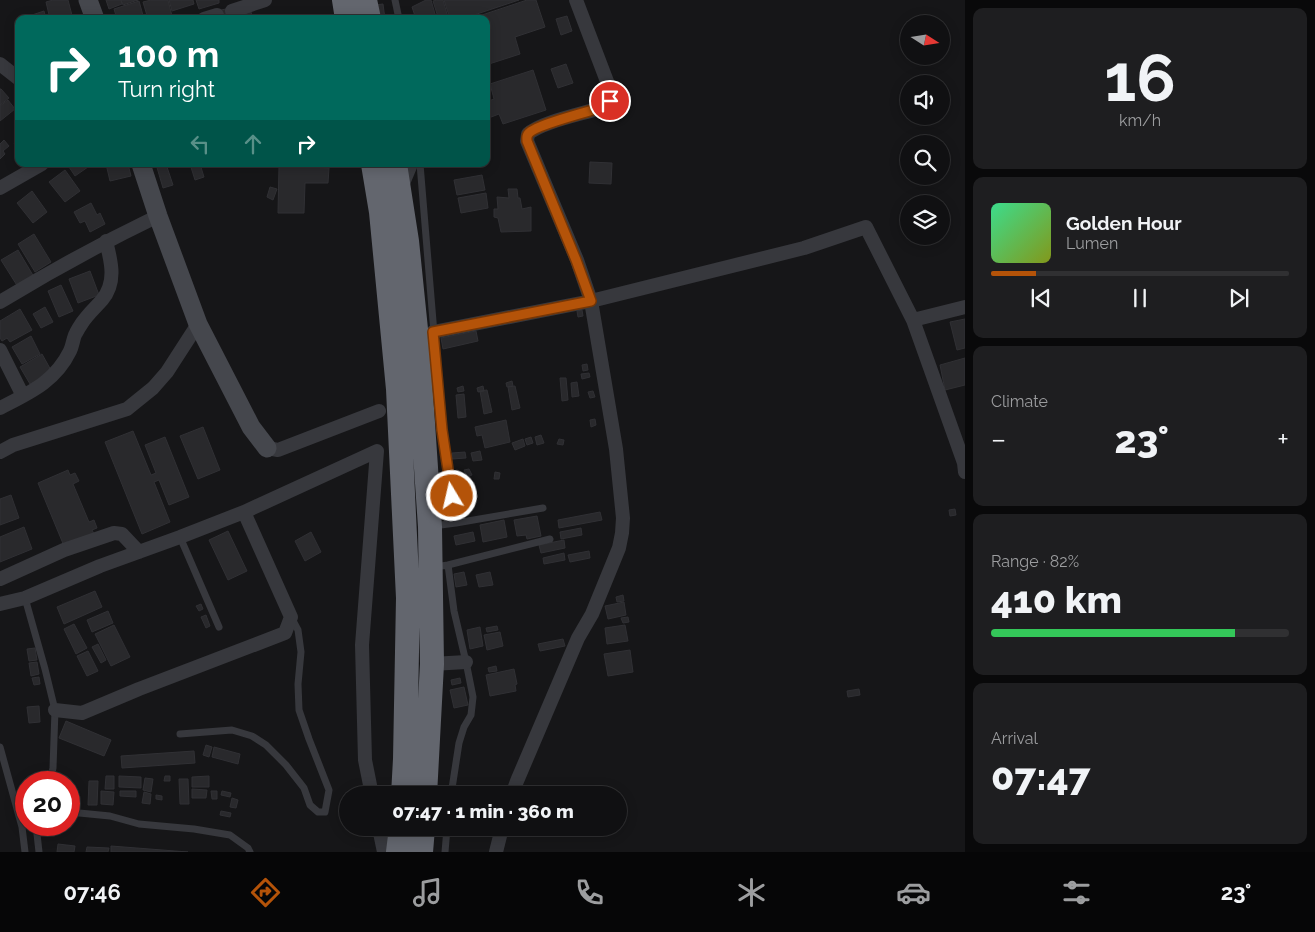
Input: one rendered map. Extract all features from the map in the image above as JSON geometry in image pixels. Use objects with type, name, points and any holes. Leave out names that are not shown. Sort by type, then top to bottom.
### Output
[{"type":"highway","points":[[344,0],[346,15]]},
{"type":"highway","points":[[366,0],[368,15]]},
{"type":"highway","points":[[374,167],[381,212],[398,389],[408,598],[403,786]]},
{"type":"highway","points":[[395,167],[407,241],[418,349],[430,527],[440,566],[425,786]]},
{"type":"highway","points":[[398,852],[400,836]]},
{"type":"highway","points":[[421,852],[422,836]]},
{"type":"street","points":[[88,0],[93,15]]},
{"type":"street","points":[[101,0],[104,15]]},
{"type":"street","points":[[232,11],[249,3],[265,0]]},
{"type":"street","points":[[515,786],[578,638],[592,614],[619,548],[622,533],[623,518],[616,449],[591,301],[527,141],[528,134],[533,130],[606,106],[610,101],[608,84],[576,0]]},
{"type":"street","points":[[0,64],[15,76]]},
{"type":"street","points":[[0,188],[37,167]]},
{"type":"street","points":[[142,167],[198,324],[250,427],[267,448],[278,450],[379,411]]},
{"type":"street","points":[[399,193],[410,167]]},
{"type":"street","points":[[0,302],[106,241],[158,216]]},
{"type":"street","points":[[433,332],[591,301],[804,248],[866,227],[913,320],[964,463],[965,472]]},
{"type":"street","points":[[0,408],[49,380],[60,369],[71,350],[76,332],[87,314],[98,305],[108,291],[112,273],[106,241]]},
{"type":"street","points":[[913,320],[965,307]]},
{"type":"street","points":[[0,452],[13,445],[127,409],[154,388],[167,372],[198,324]]},
{"type":"street","points":[[0,350],[24,396]]},
{"type":"street","points":[[0,604],[25,598],[100,566],[244,512],[377,450],[362,645],[364,760],[370,786]]},
{"type":"street","points":[[55,710],[82,712],[139,688],[285,633],[291,617],[244,512]]},
{"type":"street","points":[[0,579],[64,550],[114,533],[122,534],[139,552]]},
{"type":"street","points":[[432,664],[466,662]]},
{"type":"street","points":[[381,836],[384,852]]},
{"type":"street","points":[[496,852],[500,836]]},
{"type":"lane","points":[[395,0],[398,15]]},
{"type":"lane","points":[[420,167],[442,430],[456,523]]},
{"type":"lane","points":[[430,527],[543,508]]},
{"type":"lane","points":[[180,537],[219,627]]},
{"type":"lane","points":[[452,786],[459,743],[471,715],[473,697],[454,611],[440,566],[550,539]]},
{"type":"lane","points":[[25,598],[55,710],[52,771]]},
{"type":"lane","points":[[180,734],[232,730],[252,736],[266,745],[286,765],[304,788],[310,806],[318,812],[325,812],[329,790],[299,710],[298,684],[301,652],[298,630],[291,617]]},
{"type":"lane","points":[[0,747],[15,796]]},
{"type":"lane","points":[[80,813],[110,816],[139,824],[230,834],[248,848],[250,852]]},
{"type":"lane","points":[[24,836],[25,852]]},
{"type":"lane","points":[[37,836],[39,852]]},
{"type":"lane","points":[[445,852],[446,836]]},
{"type":"building","points":[[68,0],[72,15],[49,15],[46,2]]},
{"type":"building","points":[[106,0],[121,0],[122,4],[109,9]]},
{"type":"building","points":[[121,0],[138,0],[123,5]]},
{"type":"building","points":[[168,0],[172,15],[147,15],[143,2]]},
{"type":"building","points":[[169,0],[193,0],[194,4],[172,11]]},
{"type":"building","points":[[196,0],[219,0],[219,3],[199,9]]},
{"type":"building","points":[[426,0],[431,0],[435,14],[415,15],[412,7]]},
{"type":"building","points":[[443,0],[447,14],[437,15],[433,1]]},
{"type":"building","points":[[444,0],[519,0],[474,15],[449,15]]},
{"type":"building","points":[[527,0],[536,0],[545,27],[515,37],[520,54],[490,64],[490,15],[482,15]]},
{"type":"building","points":[[139,1],[143,15],[116,15],[114,9]]},
{"type":"building","points":[[383,4],[384,15],[376,15],[375,5]]},
{"type":"building","points":[[231,8],[233,15],[217,15],[216,11]]},
{"type":"building","points":[[44,11],[45,15],[32,15]]},
{"type":"building","points":[[567,16],[572,31],[561,35],[556,19]]},
{"type":"building","points":[[566,64],[573,83],[558,88],[551,69]]},
{"type":"building","points":[[533,70],[546,110],[503,124],[499,114],[490,117],[490,100],[494,99],[490,84]]},
{"type":"building","points":[[0,89],[9,98],[0,105]]},
{"type":"building","points":[[8,100],[15,109],[0,121],[0,106]]},
{"type":"building","points":[[4,140],[9,146],[3,151],[5,154],[0,159],[0,144]]},
{"type":"building","points":[[590,162],[612,163],[611,184],[589,183]]},
{"type":"building","points":[[69,167],[88,167],[75,176]]},
{"type":"building","points":[[107,167],[129,167],[131,176],[110,181]]},
{"type":"building","points":[[157,167],[167,167],[173,185],[163,188]]},
{"type":"building","points":[[191,167],[201,167],[204,177],[195,180]]},
{"type":"building","points":[[279,167],[329,168],[328,183],[305,183],[304,213],[278,213]]},
{"type":"building","points":[[65,170],[80,191],[65,202],[49,182]]},
{"type":"building","points":[[482,175],[485,190],[457,195],[454,180]]},
{"type":"building","points":[[270,187],[277,189],[273,200],[267,197]]},
{"type":"building","points":[[508,189],[517,189],[522,209],[531,207],[531,231],[501,232],[498,218],[494,217],[494,209],[498,209],[497,197],[509,198]]},
{"type":"building","points":[[32,191],[47,212],[33,223],[17,203]]},
{"type":"building","points":[[486,193],[488,208],[461,213],[458,198]]},
{"type":"building","points":[[91,203],[97,215],[100,213],[105,224],[90,232],[85,221],[80,223],[74,212]]},
{"type":"building","points":[[34,234],[51,262],[35,272],[18,244]]},
{"type":"building","points":[[18,250],[34,277],[18,287],[1,260]]},
{"type":"building","points":[[90,271],[99,295],[78,303],[69,279]]},
{"type":"building","points":[[61,285],[73,311],[59,317],[48,291]]},
{"type":"building","points":[[45,307],[53,322],[41,328],[33,314]]},
{"type":"building","points":[[20,309],[32,330],[10,342],[7,338],[2,341],[0,338],[0,321]]},
{"type":"building","points":[[582,310],[583,316],[578,317],[577,311]]},
{"type":"building","points":[[965,319],[965,348],[957,350],[950,322]]},
{"type":"building","points":[[476,331],[478,341],[443,349],[441,338]]},
{"type":"building","points":[[31,336],[40,354],[22,364],[12,347]]},
{"type":"building","points":[[42,354],[52,372],[30,384],[20,367]]},
{"type":"building","points":[[965,358],[965,385],[945,390],[940,365]]},
{"type":"building","points":[[587,364],[588,370],[583,371],[582,365]]},
{"type":"building","points":[[589,373],[590,377],[582,379],[581,374]]},
{"type":"building","points":[[560,378],[566,378],[568,400],[562,401]]},
{"type":"building","points":[[512,381],[513,386],[507,387],[506,383]]},
{"type":"building","points":[[577,382],[579,396],[572,397],[571,383]]},
{"type":"building","points":[[463,386],[464,391],[458,392],[457,388]]},
{"type":"building","points":[[483,386],[484,391],[478,392],[477,388]]},
{"type":"building","points":[[515,386],[520,408],[512,410],[508,387]]},
{"type":"building","points":[[487,390],[492,412],[484,414],[480,391]]},
{"type":"building","points":[[593,391],[595,397],[590,398],[588,392]]},
{"type":"building","points":[[464,394],[466,417],[458,418],[456,395]]},
{"type":"building","points":[[595,419],[596,425],[591,427],[590,420]]},
{"type":"building","points":[[506,420],[510,442],[485,448],[482,435],[477,436],[475,427]]},
{"type":"building","points":[[203,427],[220,470],[198,479],[180,436]]},
{"type":"building","points":[[133,431],[151,475],[156,473],[145,445],[165,437],[189,497],[169,505],[159,480],[154,482],[170,522],[142,534],[105,442]]},
{"type":"building","points":[[541,435],[544,443],[537,445],[535,437]]},
{"type":"building","points":[[531,437],[533,443],[527,445],[525,439]]},
{"type":"building","points":[[523,439],[525,446],[515,450],[512,443]]},
{"type":"building","points":[[559,439],[564,440],[563,445],[557,444]]},
{"type":"building","points":[[480,451],[482,460],[473,461],[471,453]]},
{"type":"building","points":[[465,452],[466,458],[452,459],[452,453]]},
{"type":"building","points":[[469,469],[472,475],[467,477],[464,470]]},
{"type":"building","points":[[68,470],[70,475],[75,473],[79,481],[73,484],[89,522],[94,520],[97,528],[92,530],[94,534],[64,546],[38,483]]},
{"type":"building","points":[[495,472],[500,473],[499,479],[494,479]]},
{"type":"building","points":[[11,495],[19,518],[0,525],[0,499]]},
{"type":"building","points":[[955,509],[956,515],[950,516],[949,510]]},
{"type":"building","points":[[600,512],[602,520],[559,528],[558,520]]},
{"type":"building","points":[[537,516],[541,536],[527,539],[526,535],[517,536],[514,520]]},
{"type":"building","points":[[504,520],[507,537],[483,542],[480,525]]},
{"type":"building","points":[[24,527],[32,549],[0,562],[0,537]]},
{"type":"building","points":[[581,528],[582,535],[561,539],[560,532]]},
{"type":"building","points":[[228,531],[247,571],[228,580],[209,540]]},
{"type":"building","points":[[311,532],[321,552],[305,561],[295,541]]},
{"type":"building","points":[[473,532],[475,541],[456,545],[454,536]]},
{"type":"building","points":[[564,540],[565,548],[541,553],[539,545]]},
{"type":"building","points":[[589,551],[590,558],[570,562],[568,555]]},
{"type":"building","points":[[564,553],[565,560],[544,564],[543,558]]},
{"type":"building","points":[[464,572],[467,585],[456,587],[454,574]]},
{"type":"building","points":[[490,572],[493,585],[479,587],[476,575]]},
{"type":"building","points":[[95,591],[102,607],[64,624],[57,607]]},
{"type":"building","points":[[623,595],[624,601],[617,602],[616,597]]},
{"type":"building","points":[[624,602],[626,615],[608,619],[605,606]]},
{"type":"building","points":[[201,604],[203,609],[199,611],[196,606]]},
{"type":"building","points":[[108,611],[113,623],[92,632],[87,620]]},
{"type":"building","points":[[206,615],[210,626],[206,628],[201,617]]},
{"type":"building","points":[[628,617],[629,622],[623,623],[621,618]]},
{"type":"building","points":[[74,624],[87,648],[76,654],[64,629]]},
{"type":"building","points":[[114,625],[130,657],[111,666],[95,634]]},
{"type":"building","points":[[625,625],[628,641],[607,644],[605,628]]},
{"type":"building","points":[[497,626],[498,630],[487,632],[486,628]]},
{"type":"building","points":[[480,627],[483,646],[470,649],[467,630]]},
{"type":"building","points":[[500,632],[503,646],[487,650],[484,635]]},
{"type":"building","points":[[563,639],[565,646],[540,651],[538,644]]},
{"type":"building","points":[[98,644],[106,660],[101,663],[92,647]]},
{"type":"building","points":[[35,648],[37,660],[29,661],[27,649]]},
{"type":"building","points":[[630,650],[633,672],[608,676],[604,654]]},
{"type":"building","points":[[88,651],[98,671],[87,676],[77,656]]},
{"type":"building","points":[[37,662],[39,674],[31,676],[29,663]]},
{"type":"building","points":[[496,666],[497,671],[489,672],[488,668]]},
{"type":"building","points":[[514,669],[517,684],[515,685],[516,691],[490,696],[486,675]]},
{"type":"building","points":[[39,677],[40,684],[34,685],[32,678]]},
{"type":"building","points":[[460,678],[461,683],[452,685],[451,680]]},
{"type":"building","points":[[464,687],[468,705],[454,708],[450,690]]},
{"type":"building","points":[[859,689],[860,695],[848,697],[847,691]]},
{"type":"building","points":[[39,706],[40,722],[29,723],[27,707]]},
{"type":"building","points":[[66,721],[111,740],[104,756],[59,738]]},
{"type":"building","points":[[206,745],[212,747],[209,757],[203,755]]},
{"type":"building","points":[[214,747],[240,754],[238,764],[212,757]]},
{"type":"building","points":[[194,751],[195,763],[122,768],[121,756]]},
{"type":"building","points":[[106,776],[114,776],[114,789],[105,789]]},
{"type":"building","points":[[119,776],[141,777],[141,788],[119,787]]},
{"type":"building","points":[[165,776],[170,776],[170,781],[164,781]]},
{"type":"building","points":[[209,776],[209,787],[192,787],[192,777]]},
{"type":"building","points":[[145,778],[153,779],[151,792],[143,790]]},
{"type":"building","points":[[179,779],[188,779],[189,804],[180,804]]},
{"type":"building","points":[[89,781],[98,781],[97,805],[88,805]]},
{"type":"building","points":[[192,789],[207,790],[206,798],[192,798]]},
{"type":"building","points":[[101,791],[114,792],[113,805],[101,804]]},
{"type":"building","points":[[120,791],[136,791],[136,797],[120,796]]},
{"type":"building","points":[[211,791],[217,791],[217,799],[212,799]]},
{"type":"building","points":[[222,791],[231,793],[230,797],[221,795]]},
{"type":"building","points":[[144,792],[151,794],[150,804],[142,803]]},
{"type":"building","points":[[156,795],[162,796],[162,800],[156,799]]},
{"type":"building","points":[[232,798],[238,800],[236,808],[230,807]]},
{"type":"building","points":[[221,811],[231,813],[230,817],[220,815]]},
{"type":"building","points":[[58,844],[75,846],[74,852],[57,852]]},
{"type":"building","points":[[111,846],[188,852],[111,852]]},
{"type":"building","points":[[87,847],[109,848],[108,852],[86,852]]},
{"type":"route","points":[[452,496],[442,430],[433,332],[591,301],[588,289],[527,137],[530,132],[537,128],[606,106],[610,101]]}]
